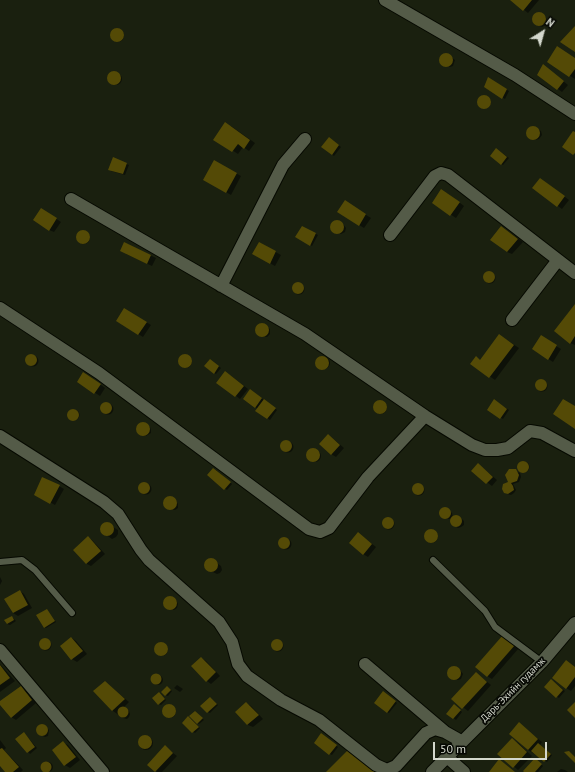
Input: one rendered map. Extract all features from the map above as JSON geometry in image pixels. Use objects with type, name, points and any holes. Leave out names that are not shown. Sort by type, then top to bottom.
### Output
[{"type":"street","points":[[385,0],[515,75],[575,114]]},
{"type":"street","points":[[221,286],[283,165],[305,139]]},
{"type":"street","points":[[390,235],[435,176],[441,173],[448,175],[575,273]]},
{"type":"street","points":[[71,199],[305,334],[425,416],[472,445],[485,450],[508,448],[530,431],[542,433],[575,451]]},
{"type":"street","points":[[512,320],[558,260]]},
{"type":"street","points":[[0,308],[99,373],[309,529],[320,532],[329,528],[368,477],[425,416]]},
{"type":"street","points":[[0,436],[104,502],[118,514],[149,560],[219,622],[232,642],[238,664],[247,676],[281,700],[319,720],[376,765],[387,770],[396,766],[426,733],[436,730],[445,732]]},
{"type":"street","name":"Дарь-Эхийн гудамж","points":[[432,772],[461,741],[542,662],[575,623]]},
{"type":"street","points":[[0,650],[102,772]]},
{"type":"street","points":[[365,664],[445,732],[461,741]]},
{"type":"street","points":[[447,757],[464,772]]},
{"type":"lane","points":[[0,562],[22,560],[36,570],[72,613]]},
{"type":"lane","points":[[433,560],[485,611],[495,627],[542,662]]},
{"type":"building","points":[[510,0],[532,0],[523,11]]},
{"type":"building","points":[[539,12],[544,14],[546,19],[544,24],[539,26],[534,24],[532,19],[534,14]]},
{"type":"building","points":[[575,26],[575,52],[560,42]]},
{"type":"building","points":[[117,28],[122,30],[124,35],[122,40],[117,42],[112,40],[110,35],[112,30]]},
{"type":"building","points":[[557,46],[575,58],[575,69],[569,77],[547,62]]},
{"type":"building","points":[[446,53],[451,55],[453,60],[451,65],[446,67],[441,65],[439,60],[441,55]]},
{"type":"building","points":[[543,64],[564,81],[557,90],[537,75]]},
{"type":"building","points":[[114,71],[119,73],[121,78],[119,83],[114,85],[109,83],[107,78],[109,73]]},
{"type":"building","points":[[488,77],[507,89],[502,99],[484,87]]},
{"type":"building","points":[[484,95],[489,97],[491,102],[489,107],[484,109],[479,107],[477,102],[479,97]]},
{"type":"building","points":[[225,122],[250,140],[244,149],[238,144],[232,152],[213,140]]},
{"type":"building","points":[[533,126],[538,128],[540,133],[538,138],[533,140],[528,138],[526,133],[528,128]]},
{"type":"building","points":[[573,131],[575,132],[575,153],[573,155],[562,147]]},
{"type":"building","points":[[329,137],[339,145],[332,155],[321,147]]},
{"type":"building","points":[[496,148],[507,157],[501,165],[490,156]]},
{"type":"building","points":[[113,157],[127,163],[123,174],[108,170]]},
{"type":"building","points":[[214,160],[237,173],[226,193],[203,180]]},
{"type":"building","points":[[540,178],[565,196],[557,207],[532,188]]},
{"type":"building","points":[[441,189],[460,202],[450,216],[432,203]]},
{"type":"building","points":[[345,200],[366,214],[359,226],[337,212]]},
{"type":"building","points":[[41,208],[57,218],[49,231],[33,220]]},
{"type":"building","points":[[337,220],[342,222],[344,227],[342,232],[337,234],[332,232],[330,227],[332,222]]},
{"type":"building","points":[[302,226],[316,233],[310,246],[295,237]]},
{"type":"building","points":[[501,226],[518,239],[507,252],[490,240]]},
{"type":"building","points":[[83,230],[88,232],[90,237],[88,242],[83,244],[78,242],[76,237],[78,232]]},
{"type":"building","points":[[124,242],[151,255],[147,264],[120,251]]},
{"type":"building","points":[[259,242],[276,251],[270,264],[252,254]]},
{"type":"building","points":[[489,271],[493,273],[495,277],[493,281],[489,283],[485,281],[483,277],[485,273]]},
{"type":"building","points":[[298,282],[302,284],[304,288],[302,292],[298,294],[294,292],[292,288],[294,284]]},
{"type":"building","points":[[575,304],[575,336],[570,344],[554,331]]},
{"type":"building","points":[[124,308],[147,322],[138,335],[116,321]]},
{"type":"building","points":[[262,323],[267,325],[269,330],[267,335],[262,337],[257,335],[255,330],[257,325]]},
{"type":"building","points":[[499,334],[514,345],[489,378],[470,364],[476,356],[480,360]]},
{"type":"building","points":[[541,335],[557,345],[548,360],[532,349]]},
{"type":"building","points":[[31,354],[35,356],[37,360],[35,364],[31,366],[27,364],[25,360],[27,356]]},
{"type":"building","points":[[185,354],[190,356],[192,361],[190,366],[185,368],[180,366],[178,361],[180,356]]},
{"type":"building","points":[[322,356],[327,358],[329,363],[327,368],[322,370],[317,368],[315,363],[317,358]]},
{"type":"building","points":[[210,359],[219,366],[214,374],[204,366]]},
{"type":"building","points":[[225,371],[244,386],[235,397],[216,383]]},
{"type":"building","points":[[83,372],[101,384],[94,394],[77,382]]},
{"type":"building","points":[[541,379],[545,381],[547,385],[545,389],[541,391],[537,389],[535,385],[537,381]]},
{"type":"building","points":[[250,389],[262,398],[255,408],[243,399]]},
{"type":"building","points":[[264,399],[276,408],[267,419],[255,411]]},
{"type":"building","points":[[494,399],[507,409],[500,419],[487,410]]},
{"type":"building","points":[[563,399],[575,406],[575,429],[553,414]]},
{"type":"building","points":[[380,400],[385,402],[387,407],[385,412],[380,414],[375,412],[373,407],[375,402]]},
{"type":"building","points":[[106,402],[110,404],[112,408],[110,412],[106,414],[102,412],[100,408],[102,404]]},
{"type":"building","points":[[73,409],[77,411],[79,415],[77,419],[73,421],[69,419],[67,415],[69,411]]},
{"type":"building","points":[[143,422],[148,424],[150,429],[148,434],[143,436],[138,434],[136,429],[138,424]]},
{"type":"building","points":[[328,434],[340,445],[331,455],[319,444]]},
{"type":"building","points":[[286,440],[290,442],[292,446],[290,450],[286,452],[282,450],[280,446],[282,442]]},
{"type":"building","points":[[313,448],[318,450],[320,455],[318,460],[313,462],[308,460],[306,455],[308,450]]},
{"type":"building","points":[[523,461],[527,463],[529,467],[527,471],[523,473],[519,471],[517,467],[519,463]]},
{"type":"building","points":[[478,463],[493,477],[486,484],[471,471]]},
{"type":"building","points":[[213,468],[231,482],[224,490],[207,475]]},
{"type":"building","points":[[509,469],[516,469],[519,475],[517,481],[511,483],[514,490],[508,494],[504,493],[502,489],[503,484],[508,482],[505,475]]},
{"type":"building","points":[[42,477],[60,485],[50,504],[34,495]]},
{"type":"building","points":[[144,482],[148,484],[150,488],[148,492],[144,494],[140,492],[138,488],[140,484]]},
{"type":"building","points":[[418,483],[422,485],[424,489],[422,493],[418,495],[414,493],[412,489],[414,485]]},
{"type":"building","points":[[170,496],[175,498],[177,503],[175,508],[170,510],[165,508],[163,503],[165,498]]},
{"type":"building","points":[[445,507],[449,509],[451,513],[449,517],[445,519],[441,517],[439,513],[441,509]]},
{"type":"building","points":[[456,515],[460,517],[462,521],[460,525],[456,527],[452,525],[450,521],[452,517]]},
{"type":"building","points":[[388,517],[392,519],[394,523],[392,527],[388,529],[384,527],[382,523],[384,519]]},
{"type":"building","points":[[107,522],[112,524],[114,529],[112,534],[107,536],[102,534],[100,529],[102,524]]},
{"type":"building","points":[[431,529],[436,531],[438,536],[436,541],[431,543],[426,541],[424,536],[426,531]]},
{"type":"building","points":[[358,532],[372,544],[363,555],[349,543]]},
{"type":"building","points":[[88,536],[101,551],[86,564],[73,550]]},
{"type":"building","points":[[284,537],[288,539],[290,543],[288,547],[284,549],[280,547],[278,543],[280,539]]},
{"type":"building","points":[[211,558],[216,560],[218,565],[216,570],[211,572],[206,570],[204,565],[206,560]]},
{"type":"building","points":[[20,590],[28,605],[13,613],[4,599]]},
{"type":"building","points":[[170,596],[175,598],[177,603],[175,608],[170,610],[165,608],[163,603],[165,598]]},
{"type":"building","points":[[47,609],[55,621],[44,628],[36,615]]},
{"type":"building","points":[[12,616],[14,620],[7,624],[4,620]]},
{"type":"building","points":[[503,635],[515,645],[487,677],[475,667]]},
{"type":"building","points":[[71,637],[83,651],[71,660],[60,646]]},
{"type":"building","points":[[43,638],[47,638],[51,644],[47,650],[43,650],[39,646],[39,642]]},
{"type":"building","points":[[277,639],[281,641],[283,645],[281,649],[277,651],[273,649],[271,645],[273,641]]},
{"type":"building","points":[[161,642],[166,644],[168,649],[166,654],[161,656],[156,654],[154,649],[156,644]]},
{"type":"building","points":[[201,657],[216,672],[206,682],[191,666]]},
{"type":"building","points":[[566,660],[575,667],[575,677],[566,689],[552,678]]},
{"type":"building","points":[[0,665],[10,678],[0,685]]},
{"type":"building","points":[[454,666],[459,668],[461,673],[459,678],[454,680],[449,678],[447,673],[449,668]]},
{"type":"building","points":[[476,672],[487,682],[462,709],[451,699]]},
{"type":"building","points":[[154,674],[158,674],[160,675],[160,683],[154,684],[151,681],[151,677]]},
{"type":"building","points":[[551,679],[563,690],[556,698],[544,687]]},
{"type":"building","points":[[105,681],[125,699],[112,711],[93,691]]},
{"type":"building","points":[[21,686],[32,700],[11,718],[0,705],[0,701]]},
{"type":"building","points":[[167,686],[171,690],[165,696],[161,692]]},
{"type":"building","points":[[383,691],[396,701],[387,713],[374,703]]},
{"type":"building","points":[[159,692],[165,699],[158,705],[152,698]]},
{"type":"building","points":[[210,697],[217,704],[207,713],[200,706]]},
{"type":"building","points":[[246,702],[259,715],[247,725],[235,712]]},
{"type":"building","points":[[575,702],[575,718],[567,710]]},
{"type":"building","points":[[169,704],[174,706],[176,711],[174,716],[169,718],[164,716],[162,711],[164,706]]},
{"type":"building","points":[[454,704],[461,710],[453,719],[446,714]]},
{"type":"building","points":[[123,706],[127,708],[129,712],[127,716],[123,718],[119,716],[117,712],[119,708]]},
{"type":"building","points":[[195,711],[203,718],[197,724],[189,716]]},
{"type":"building","points":[[188,716],[199,727],[192,733],[182,723]]},
{"type":"building","points":[[519,722],[538,739],[528,750],[509,734]]},
{"type":"building","points":[[40,724],[44,724],[48,730],[44,736],[40,736],[36,732],[36,728]]},
{"type":"building","points":[[24,732],[35,747],[27,753],[15,739]]},
{"type":"building","points":[[321,733],[337,745],[329,755],[314,743]]},
{"type":"building","points":[[142,735],[148,735],[152,739],[152,745],[148,749],[142,749],[138,745],[138,739]]},
{"type":"building","points":[[512,738],[527,752],[513,768],[497,754]]},
{"type":"building","points":[[63,741],[76,757],[64,766],[52,750]]},
{"type":"building","points":[[538,743],[551,754],[544,762],[531,751]]},
{"type":"building","points":[[165,745],[173,753],[155,772],[147,765]]},
{"type":"building","points":[[2,748],[19,767],[13,772],[5,772],[0,766],[0,749]]},
{"type":"building","points":[[350,748],[379,772],[326,772]]},
{"type":"building","points":[[569,751],[575,757],[575,763],[564,752]]},
{"type":"building","points":[[535,758],[542,764],[535,772],[524,772],[523,771]]},
{"type":"building","points":[[499,759],[515,772],[489,772]]},
{"type":"building","points":[[44,762],[48,762],[50,763],[50,771],[44,772],[41,769],[41,765]]}]
